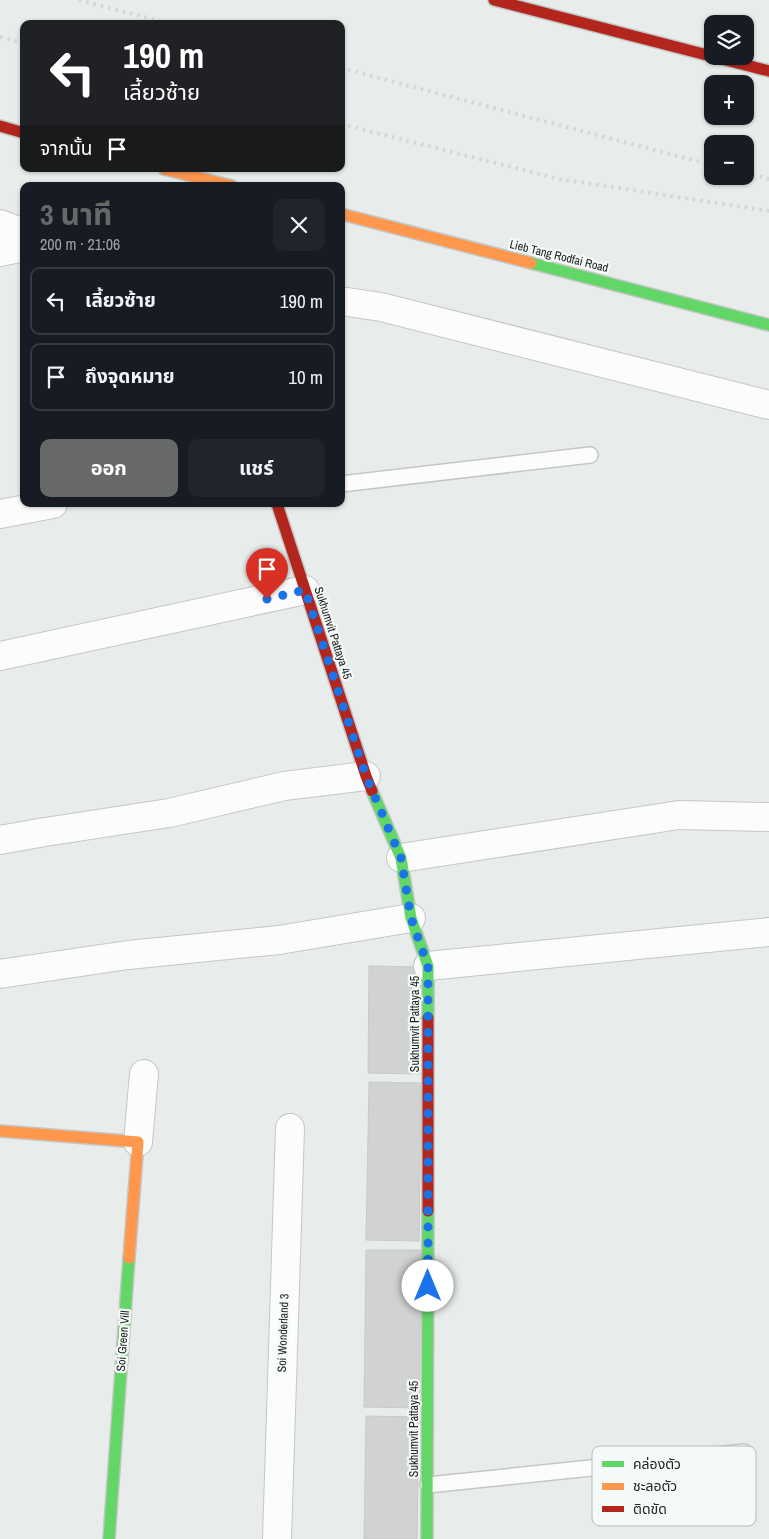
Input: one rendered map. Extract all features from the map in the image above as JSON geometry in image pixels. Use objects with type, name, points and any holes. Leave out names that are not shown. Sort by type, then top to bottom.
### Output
[{"type":"street","points":[[494,0],[769,71]]},
{"type":"street","points":[[0,126],[20,131]]},
{"type":"street","points":[[176,172],[216,182]]},
{"type":"street","name":"Lieb Tang Rodfai Road","points":[[345,215],[769,325]]},
{"type":"street","points":[[0,252],[13,232]]},
{"type":"street","points":[[345,302],[391,310],[769,405]]},
{"type":"street","points":[[0,514],[37,507]]},
{"type":"street","name":"Sukhumvit Pattaya 45","points":[[278,507],[366,776],[401,858],[411,918],[428,966],[427,1539]]},
{"type":"street","points":[[0,656],[305,590]]},
{"type":"street","points":[[0,840],[169,813],[284,786],[366,776]]},
{"type":"street","points":[[401,858],[678,815],[769,817]]},
{"type":"street","points":[[0,974],[128,956],[279,940],[411,918]]},
{"type":"street","points":[[428,966],[769,932]]},
{"type":"street","name":"Soi Green Vill","points":[[108,1539],[144,1074]]},
{"type":"street","name":"Soi Wonderland 3","points":[[277,1539],[290,1128]]},
{"type":"street","points":[[0,1131],[138,1142]]},
{"type":"lane","points":[[345,484],[590,455]]},
{"type":"lane","points":[[428,1485],[592,1468]]},
{"type":"building","points":[[369,966],[421,967],[420,1074],[368,1073]]},
{"type":"building","points":[[369,1082],[421,1083],[419,1241],[366,1240]]},
{"type":"building","points":[[366,1250],[421,1250],[419,1408],[364,1407]]},
{"type":"building","points":[[366,1416],[419,1417],[417,1539],[364,1539]]},
{"type":"railway","points":[[79,0],[156,20]]},
{"type":"railway","points":[[0,37],[20,42]]},
{"type":"railway","points":[[345,69],[704,163]]},
{"type":"railway","points":[[345,125],[559,179],[769,211]]},
{"type":"railway","points":[[754,175],[769,179]]},
{"type":"traffic: fast","points":[[531,263],[769,325]]},
{"type":"traffic: fast","points":[[372,791],[401,858],[411,918],[428,966],[428,1018]]},
{"type":"traffic: fast","points":[[427,1539],[428,1211]]},
{"type":"traffic: fast","points":[[109,1539],[129,1258]]},
{"type":"traffic: slow","points":[[176,172],[216,182]]},
{"type":"traffic: slow","points":[[345,215],[531,263]]},
{"type":"traffic: slow","points":[[0,1131],[138,1142],[129,1258]]},
{"type":"traffic: jam","points":[[494,0],[769,71]]},
{"type":"traffic: jam","points":[[0,126],[20,132]]},
{"type":"traffic: jam","points":[[278,507],[372,791]]},
{"type":"traffic: jam","points":[[428,1018],[428,1211]]},
{"type":"route","points":[[267,599],[305,590],[366,776],[401,858],[411,918],[428,966],[428,1286]]}]
